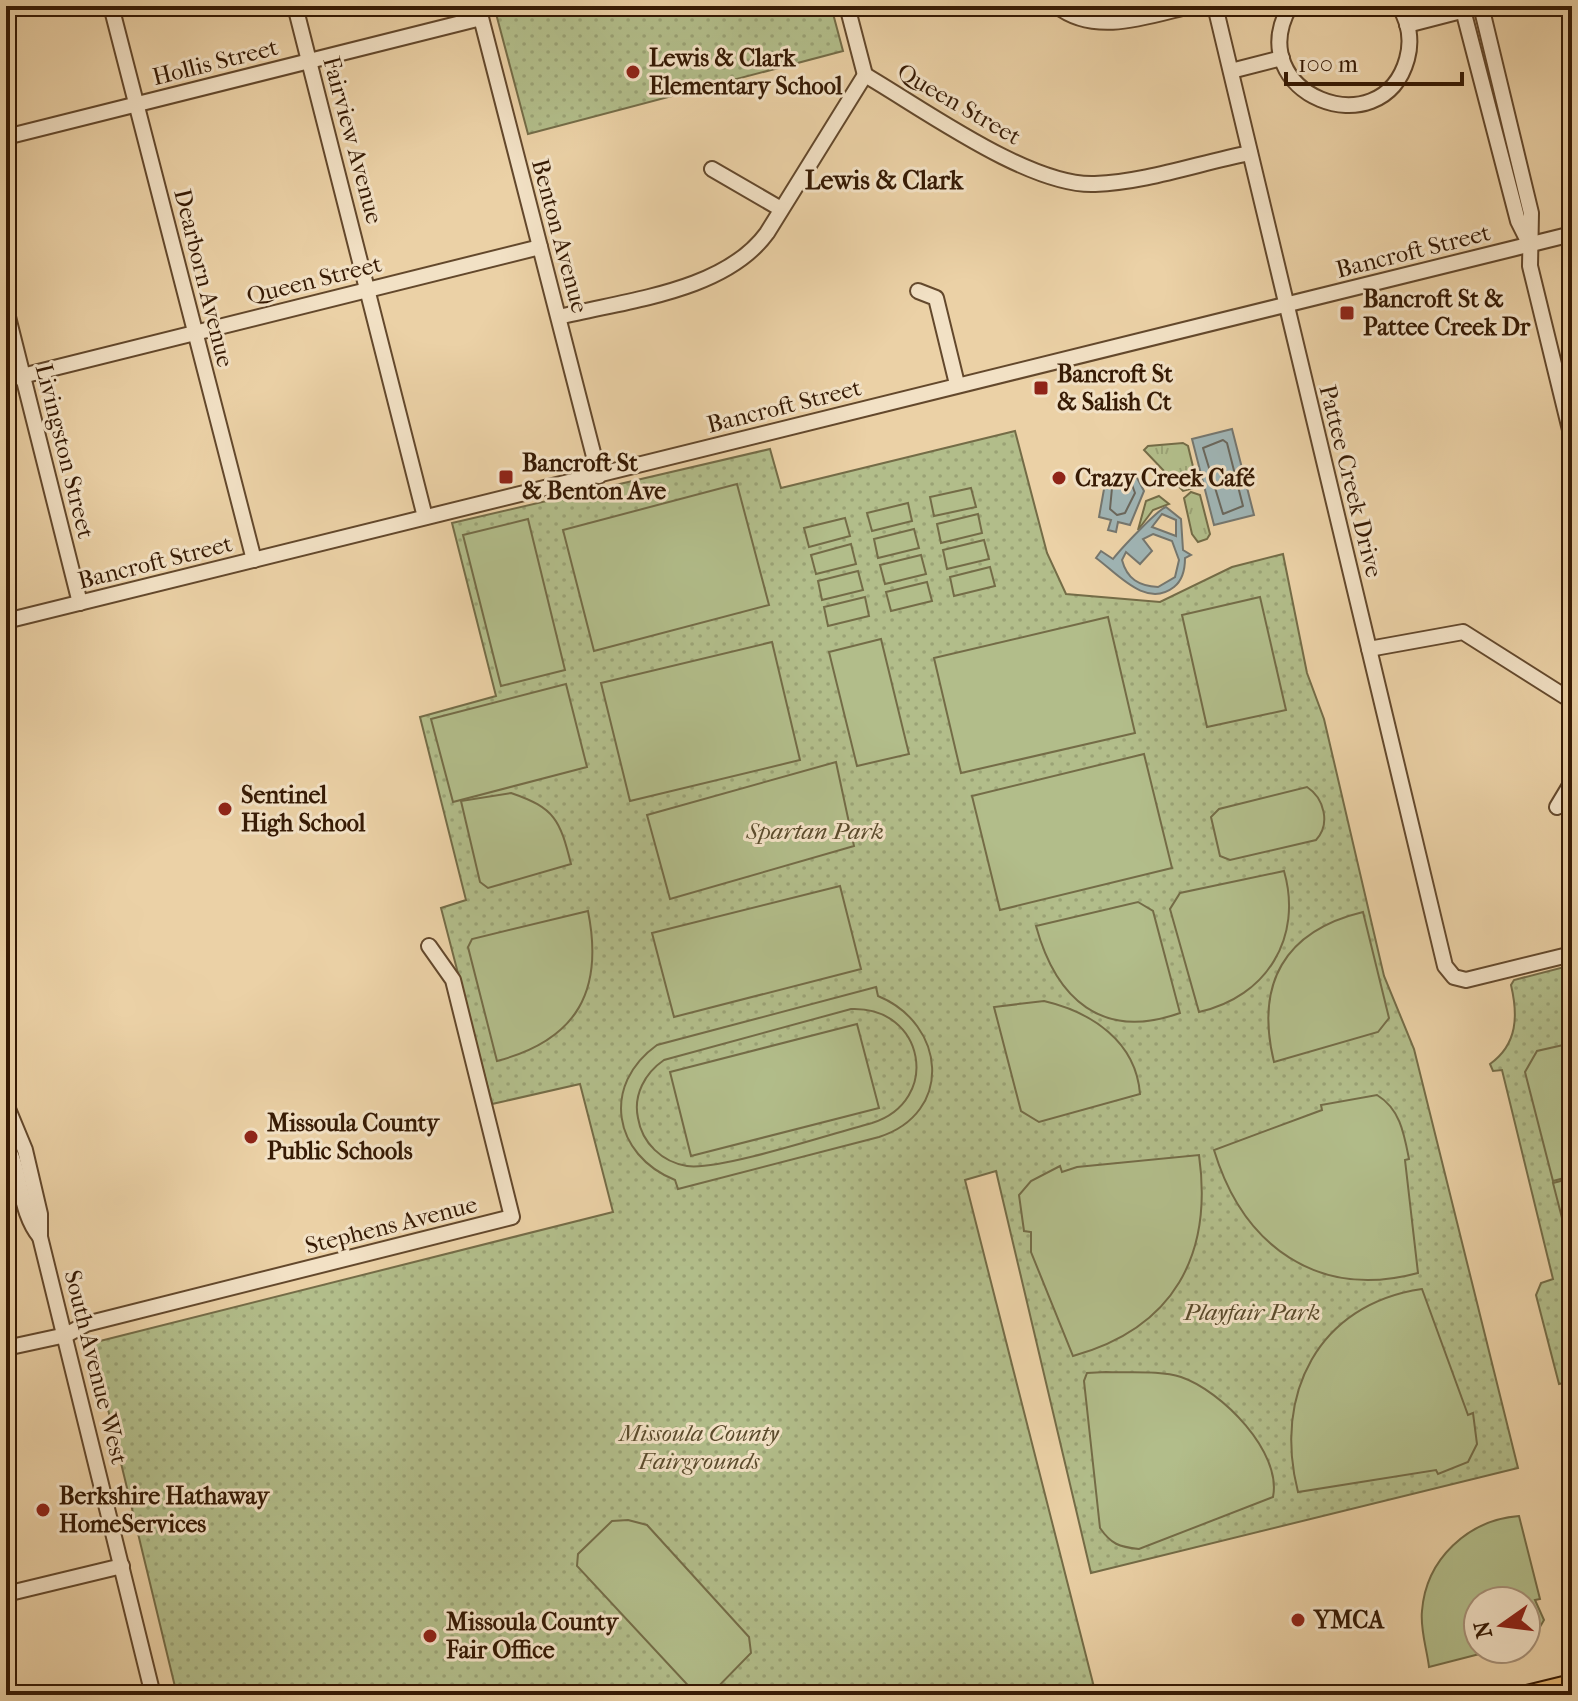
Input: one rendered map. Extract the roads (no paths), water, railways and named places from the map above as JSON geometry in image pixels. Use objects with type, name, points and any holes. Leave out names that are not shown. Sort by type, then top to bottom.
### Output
[{"type":"main road","points":[[1527,1695],[1572,1684]]},
{"type":"street","name":"Dearborn Avenue","points":[[111,6],[254,560]]},
{"type":"street","name":"Fairview Avenue","points":[[295,6],[425,517]]},
{"type":"street","points":[[847,6],[865,75]]},
{"type":"street","points":[[1057,6],[1086,20],[1112,23],[1190,6]]},
{"type":"street","name":"Pattee Creek Drive","points":[[1215,6],[1445,966],[1454,977],[1466,980],[1572,954]]},
{"type":"street","points":[[1290,6],[1280,31],[1282,58],[1294,82],[1314,98],[1342,106],[1365,103],[1385,92],[1400,74],[1409,47],[1407,25],[1399,6]]},
{"type":"street","points":[[1407,25],[1462,8],[1481,6],[1531,213],[1530,266],[1569,414],[1572,438]]},
{"type":"street","points":[[1462,8],[1518,221],[1530,245]]},
{"type":"street","name":"Hollis Street","points":[[6,137],[309,61],[480,12]]},
{"type":"street","name":"Benton Avenue","points":[[480,12],[599,476]]},
{"type":"street","points":[[1231,71],[1282,58]]},
{"type":"street","name":"Queen Street","points":[[559,317],[707,280],[733,266],[758,246],[865,75],[1019,164],[1058,179],[1092,184],[1135,179],[1250,153]]},
{"type":"street","points":[[712,169],[781,209]]},
{"type":"street","name":"Bancroft Street","points":[[6,621],[1572,234]]},
{"type":"street","name":"Queen Street","points":[[6,380],[540,247]]},
{"type":"street","points":[[918,291],[936,298],[957,384]]},
{"type":"street","name":"Livingston Street","points":[[6,309],[80,603]]},
{"type":"street","points":[[1369,649],[1463,632],[1572,701]]},
{"type":"street","points":[[1557,807],[1572,782]]},
{"type":"street","name":"Stephens Avenue","points":[[6,1348],[66,1335],[86,1324],[512,1217],[453,980],[429,946]]},
{"type":"street","name":"South Avenue West","points":[[6,1075],[8,1109],[25,1150],[40,1214],[40,1237],[153,1695]]},
{"type":"street","name":"South Avenue West","points":[[6,1144],[14,1160],[29,1220],[40,1237]]},
{"type":"street","points":[[6,1594],[122,1566]]},
{"type":"water","points":[[1232,429],[1254,515],[1214,525],[1192,439]]},
{"type":"water","points":[[1121,472],[1135,474],[1144,491],[1130,525],[1118,522],[1116,532],[1108,530],[1111,520],[1099,517],[1106,478]]},
{"type":"water","points":[[1166,507],[1181,519],[1183,550],[1191,555],[1185,558],[1183,574],[1177,584],[1163,593],[1153,594],[1132,586],[1096,558],[1101,551],[1113,559]],"holes":[[[1162,514],[1176,520],[1176,536],[1152,527]],[[1153,534],[1172,541],[1179,560],[1175,577],[1158,587],[1135,580],[1122,560],[1126,552],[1140,564],[1152,551],[1143,539]]]},
{"type":"place","name":"Lewis & Clark Elementary School","points":[[633,72]]},
{"type":"place","name":"Bancroft St & Pattee Creek Dr","points":[[1347,313]]},
{"type":"place","name":"Bancroft St & Salish Ct","points":[[1041,388]]},
{"type":"place","name":"Bancroft St & Benton Ave","points":[[506,477]]},
{"type":"place","name":"Crazy Creek Café","points":[[1059,478]]},
{"type":"place","name":"Sentinel High School","points":[[225,809]]},
{"type":"place","name":"Missoula County Public Schools","points":[[251,1137]]},
{"type":"place","name":"Berkshire Hathaway HomeServices","points":[[43,1510]]},
{"type":"place","name":"YMCA","points":[[1298,1620]]},
{"type":"place","name":"Missoula County Fair Office","points":[[430,1636]]},
{"type":"district","name":"Lewis & Clark","points":[[884,180]]},
{"type":"park label","name":"Spartan Park","points":[[815,831]]},
{"type":"park label","name":"Playfair Park","points":[[1252,1312]]},
{"type":"park label","name":"Missoula County Fairgrounds","points":[[699,1447]]}]
